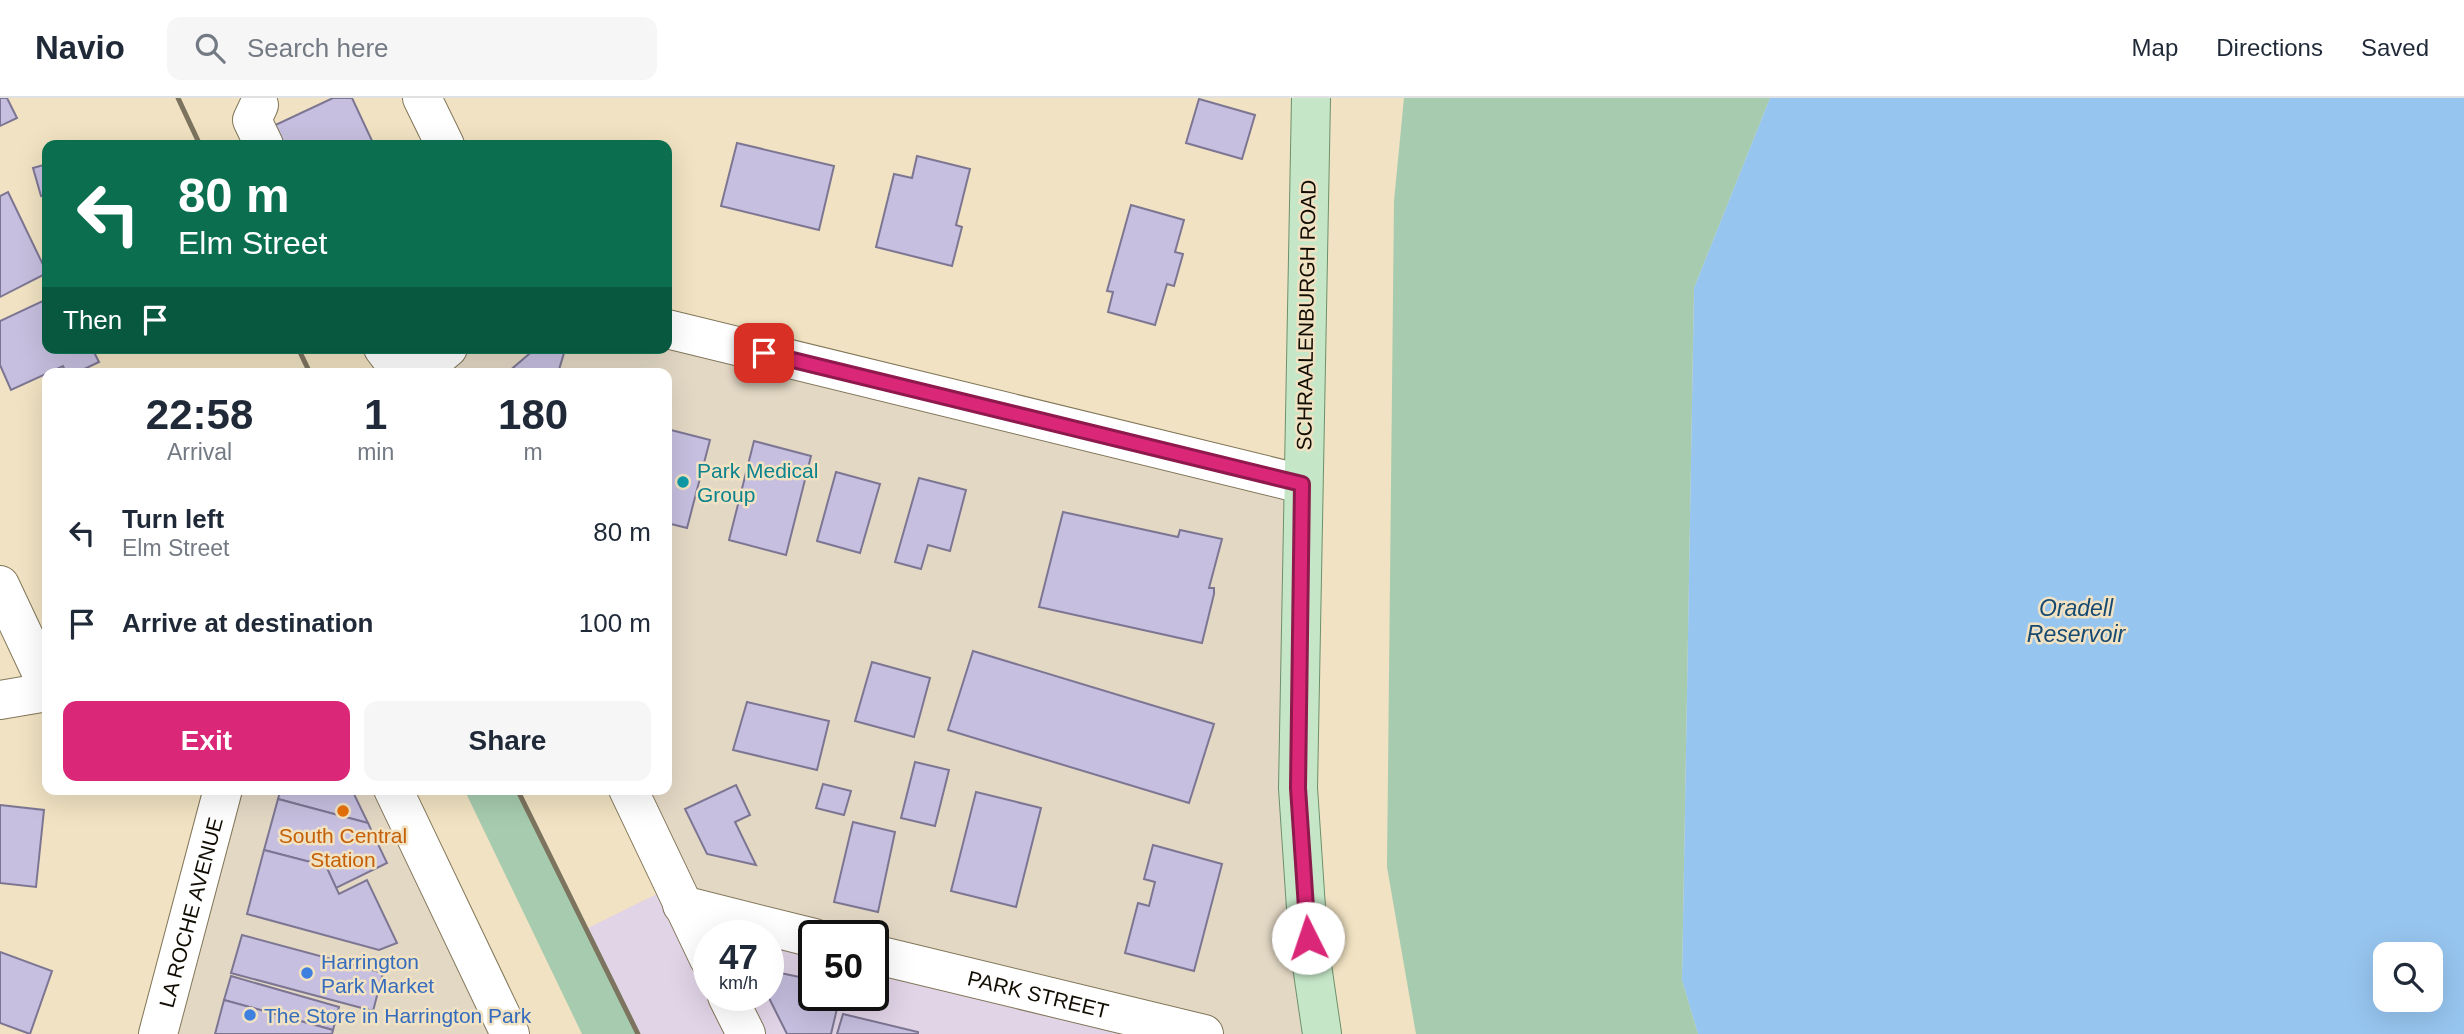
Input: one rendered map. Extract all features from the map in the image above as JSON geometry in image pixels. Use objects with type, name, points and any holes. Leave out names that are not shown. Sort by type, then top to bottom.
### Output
[{"type":"main road","name":"SCHRAALENBURGH ROAD","points":[[1311,98],[1298,788],[1308,938],[1322,1034]]},
{"type":"street","points":[[422,98],[443,140]]},
{"type":"street","points":[[262,100],[252,120],[262,140]]},
{"type":"street","points":[[672,330],[1302,484]]},
{"type":"street","points":[[397,354],[425,366]]},
{"type":"street","points":[[0,585],[42,674]]},
{"type":"street","points":[[0,700],[42,693]]},
{"type":"street","name":"LA ROCHE AVENUE","points":[[158,1034],[221,795]]},
{"type":"street","points":[[396,795],[510,1034]]},
{"type":"street","points":[[631,795],[693,927]]},
{"type":"street","points":[[682,905],[798,935]]},
{"type":"street","name":"PARK STREET","points":[[889,958],[1204,1034]]},
{"type":"street","points":[[734,1011],[746,1034]]},
{"type":"shaded area","points":[[672,349],[1302,484],[1322,1034],[1204,1034],[889,941],[889,920],[798,920],[798,932],[784,929],[784,920],[746,920],[682,905],[631,795],[672,795],[672,368],[434,368],[444,354],[672,354]]},
{"type":"shaded area","points":[[221,795],[396,795],[510,1034],[158,1034]]},
{"type":"shaded area","points":[[673,886],[765,920],[693,920],[693,1011],[784,1011],[784,927],[798,932],[798,1011],[889,1011],[889,958],[1204,1034],[638,1034],[586,929]]},
{"type":"green space","points":[[1404,98],[1770,98],[1694,288],[1682,980],[1698,1034],[1416,1034],[1387,867],[1394,201]]},
{"type":"green space","points":[[467,795],[520,795],[638,1034],[582,1034]]},
{"type":"water","name":"Oradell Reservoir","points":[[1770,98],[2464,98],[2464,1034],[1698,1034],[1682,980],[1694,288]]},
{"type":"building","points":[[0,98],[7,98],[17,118],[0,126]]},
{"type":"building","points":[[333,98],[352,98],[372,140],[275,140],[269,128]]},
{"type":"building","points":[[1199,99],[1255,115],[1242,159],[1186,143]]},
{"type":"building","points":[[737,143],[834,166],[819,230],[721,206]]},
{"type":"building","points":[[917,156],[970,169],[956,225],[962,227],[952,266],[876,247],[894,174],[912,178]]},
{"type":"building","points":[[42,165],[41,196],[33,168]]},
{"type":"building","points":[[8,192],[42,263],[42,276],[0,297],[0,196]]},
{"type":"building","points":[[1131,205],[1184,220],[1175,252],[1183,254],[1174,286],[1167,284],[1155,325],[1108,312],[1113,292],[1107,291]]},
{"type":"building","points":[[42,301],[42,354],[95,354],[99,362],[86,368],[42,368],[42,376],[11,390],[0,365],[0,321]]},
{"type":"building","points":[[529,354],[564,354],[560,368],[513,368]]},
{"type":"building","name":"Park Medical Group","points":[[672,430],[710,440],[687,528],[672,524]]},
{"type":"building","points":[[754,441],[811,456],[786,555],[729,540]]},
{"type":"building","points":[[836,472],[880,484],[860,553],[817,541]]},
{"type":"building","points":[[919,478],[966,490],[950,551],[928,545],[921,569],[895,562]]},
{"type":"building","points":[[1063,512],[1178,537],[1180,530],[1222,539],[1209,588],[1214,588],[1214,594],[1202,643],[1039,607]]},
{"type":"building","points":[[973,651],[1214,724],[1189,803],[948,730]]},
{"type":"building","points":[[872,662],[930,678],[914,737],[855,721]]},
{"type":"building","points":[[747,702],[829,721],[817,770],[733,750]]},
{"type":"building","points":[[915,762],[949,770],[935,826],[901,818]]},
{"type":"building","points":[[823,784],[851,791],[844,815],[816,808]]},
{"type":"building","points":[[736,785],[750,815],[735,822],[756,865],[707,854],[685,809]]},
{"type":"building","points":[[976,792],[1041,808],[1016,907],[951,891]]},
{"type":"building","name":"South Central Station","points":[[279,795],[354,795],[368,823],[278,799]]},
{"type":"building","points":[[278,799],[368,823],[387,863],[336,888],[326,866],[264,850]]},
{"type":"building","points":[[0,805],[44,810],[36,887],[0,883]]},
{"type":"building","points":[[853,822],[895,832],[878,912],[834,902]]},
{"type":"building","points":[[1153,845],[1222,864],[1194,971],[1125,953],[1138,903],[1149,906],[1155,882],[1144,879]]},
{"type":"building","points":[[264,850],[326,866],[339,894],[367,880],[397,943],[379,950],[247,914]]},
{"type":"building","name":"Harrington Park Market","points":[[242,935],[383,973],[373,1011],[231,973]]},
{"type":"building","points":[[0,952],[52,971],[30,1034],[0,1023]]},
{"type":"building","points":[[784,974],[798,977],[798,1011],[836,1011],[831,1034],[787,1034],[776,1011],[784,1011]]},
{"type":"building","points":[[231,976],[339,1007],[333,1030],[224,1000]]},
{"type":"building","name":"The Store in Harrington Park","points":[[224,1000],[333,1030],[332,1034],[215,1034]]},
{"type":"building","points":[[843,1014],[918,1032],[918,1034],[837,1034]]},
{"type":"railway","points":[[178,98],[198,140]]},
{"type":"railway","points":[[301,354],[308,368]]},
{"type":"railway","points":[[520,795],[638,1034]]},
{"type":"place","name":"Park Medical Group","points":[[683,482]]},
{"type":"place","name":"South Central Station","points":[[343,811]]},
{"type":"place","name":"Harrington Park Market","points":[[307,973]]},
{"type":"place","name":"The Store in Harrington Park","points":[[250,1015]]},
{"type":"route","points":[[764,353],[1302,484],[1298,788],[1308,938]]}]
